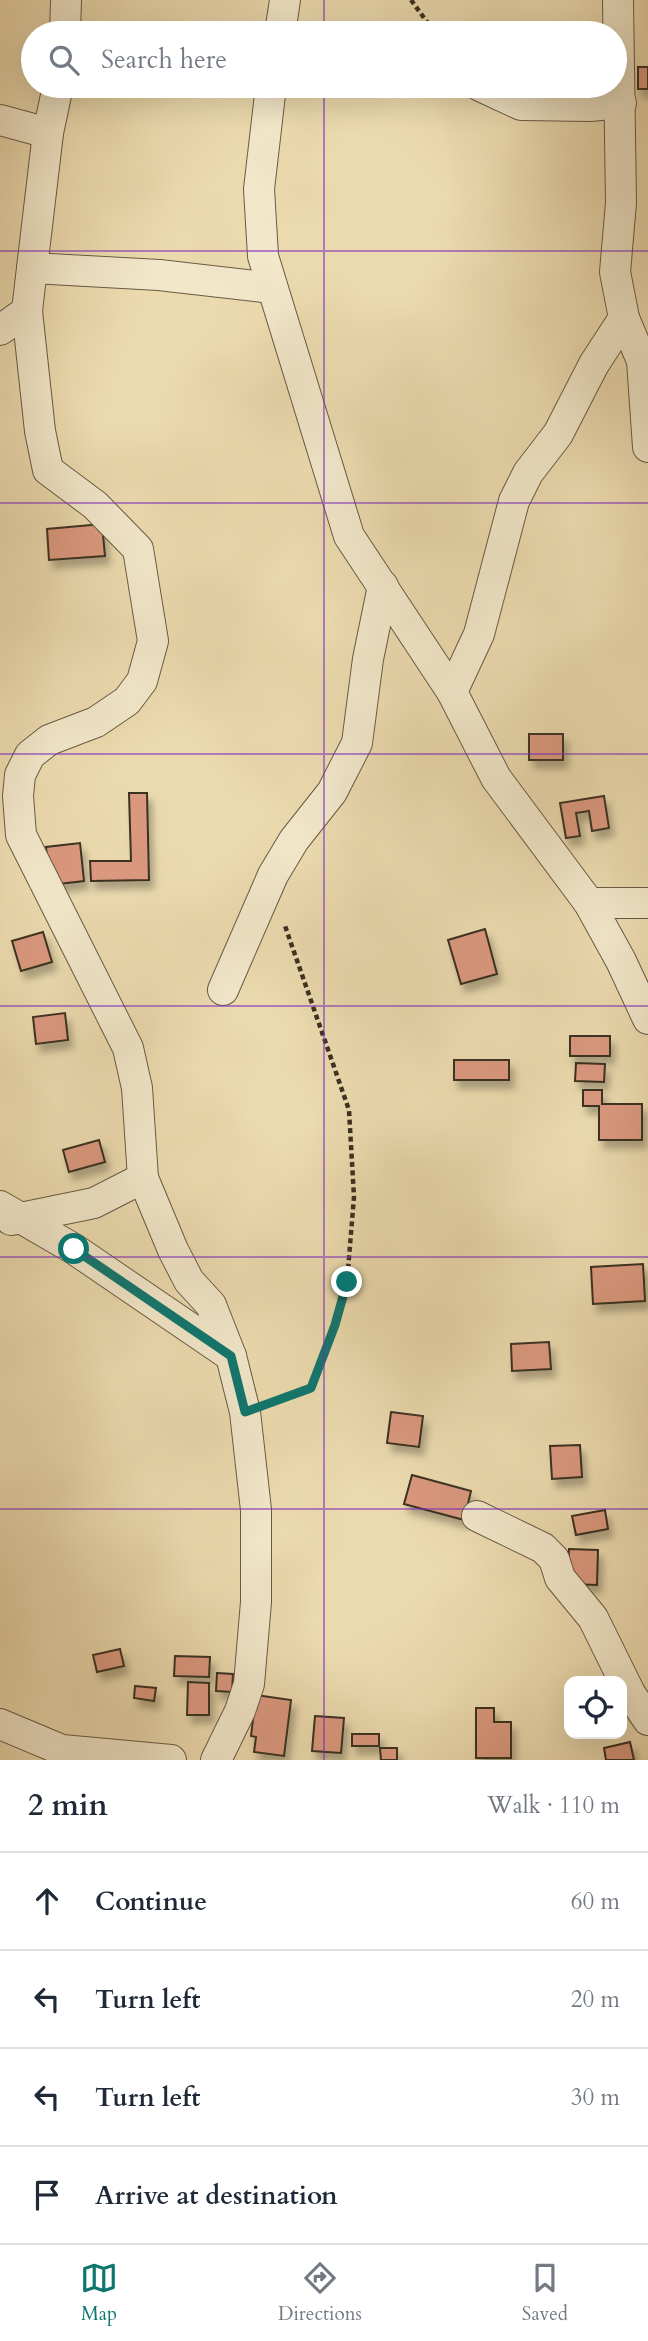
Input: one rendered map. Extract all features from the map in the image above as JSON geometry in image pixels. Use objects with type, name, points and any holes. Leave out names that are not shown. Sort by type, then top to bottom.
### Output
[{"type":"street","points":[[65,21],[66,0]]},
{"type":"street","points":[[282,21],[285,0]]},
{"type":"street","points":[[618,0],[619,21]]},
{"type":"street","points":[[55,98],[48,133],[27,311],[40,431],[48,470],[95,505],[138,549],[147,591],[153,641],[142,681],[127,701],[96,722],[49,740],[30,755],[9,796],[21,835],[128,1048],[137,1088],[143,1178],[189,1281],[211,1305],[231,1356],[245,1412],[256,1510],[256,1602],[249,1684],[240,1711],[216,1760]]},
{"type":"street","points":[[270,98],[259,189],[263,256],[349,536],[452,692],[496,778],[589,903],[621,961],[648,1019]]},
{"type":"street","points":[[507,98],[521,104],[590,106],[621,103]]},
{"type":"street","points":[[621,98],[621,203],[615,272],[624,317],[642,361],[648,447]]},
{"type":"street","points":[[0,120],[48,133]]},
{"type":"street","points":[[32,268],[159,275],[272,288]]},
{"type":"street","points":[[0,330],[27,311]]},
{"type":"street","points":[[452,692],[479,634],[514,501],[528,473],[558,434],[594,364],[624,317]]},
{"type":"street","points":[[223,990],[273,875],[294,840],[332,792],[357,743],[368,659],[383,586]]},
{"type":"street","points":[[589,903],[648,903]]},
{"type":"street","points":[[6,1216],[94,1203],[143,1178]]},
{"type":"street","points":[[6,1216],[74,1249],[231,1356]]},
{"type":"street","points":[[477,1516],[543,1548],[554,1559],[560,1578],[593,1618],[630,1693],[648,1720]]},
{"type":"street","points":[[0,1724],[62,1750],[171,1760]]},
{"type":"path","points":[[411,0],[426,21]]},
{"type":"path","points":[[245,1412],[311,1388],[335,1325],[347,1282],[354,1197],[349,1110],[283,919]]},
{"type":"building","points":[[638,67],[648,67],[648,89],[638,89]]},
{"type":"building","points":[[102,524],[105,556],[49,560],[47,529]]},
{"type":"building","points":[[529,734],[563,734],[563,760],[529,760]]},
{"type":"building","points":[[129,793],[147,793],[149,880],[91,881],[90,861],[131,861]]},
{"type":"building","points":[[604,796],[609,828],[592,831],[589,811],[576,813],[580,836],[566,838],[560,803]]},
{"type":"building","points":[[80,843],[84,881],[50,885],[46,847]]},
{"type":"building","points":[[485,929],[497,974],[461,984],[448,940]]},
{"type":"building","points":[[43,932],[52,962],[21,971],[12,941]]},
{"type":"building","points":[[65,1013],[68,1040],[36,1044],[33,1017]]},
{"type":"building","points":[[570,1036],[610,1036],[610,1056],[570,1056]]},
{"type":"building","points":[[454,1060],[509,1060],[509,1080],[454,1080]]},
{"type":"building","points":[[576,1063],[605,1064],[604,1082],[575,1081]]},
{"type":"building","points":[[583,1090],[602,1090],[602,1104],[642,1104],[642,1140],[599,1140],[599,1106],[583,1106]]},
{"type":"building","points":[[99,1140],[105,1162],[69,1172],[63,1150]]},
{"type":"building","points":[[643,1264],[645,1301],[593,1304],[591,1267]]},
{"type":"building","points":[[549,1342],[551,1369],[512,1371],[511,1344]]},
{"type":"building","points":[[391,1412],[423,1416],[419,1447],[387,1443]]},
{"type":"building","points":[[580,1445],[582,1477],[552,1479],[550,1446]]},
{"type":"building","points":[[412,1475],[471,1491],[464,1520],[404,1504]]},
{"type":"building","points":[[605,1510],[608,1529],[576,1535],[572,1516]]},
{"type":"building","points":[[569,1549],[598,1550],[597,1585],[567,1584]]},
{"type":"building","points":[[120,1649],[124,1666],[97,1672],[93,1655]]},
{"type":"building","points":[[175,1656],[210,1657],[209,1677],[174,1676]]},
{"type":"building","points":[[217,1673],[233,1674],[232,1692],[216,1691]]},
{"type":"building","points":[[188,1682],[209,1683],[209,1715],[187,1715]]},
{"type":"building","points":[[135,1686],[156,1688],[154,1701],[134,1698]]},
{"type":"building","points":[[256,1695],[291,1700],[284,1756],[254,1752],[256,1737],[251,1736]]},
{"type":"building","points":[[476,1708],[494,1708],[494,1722],[511,1722],[511,1758],[476,1758]]},
{"type":"building","points":[[315,1716],[344,1718],[341,1753],[312,1751]]},
{"type":"building","points":[[352,1734],[379,1734],[379,1746],[352,1746]]},
{"type":"building","points":[[630,1742],[634,1760],[606,1760],[604,1748]]},
{"type":"building","points":[[380,1748],[397,1748],[397,1760],[381,1760]]},
{"type":"route","points":[[74,1249],[231,1356],[245,1412],[311,1388],[335,1325],[347,1282]]}]
